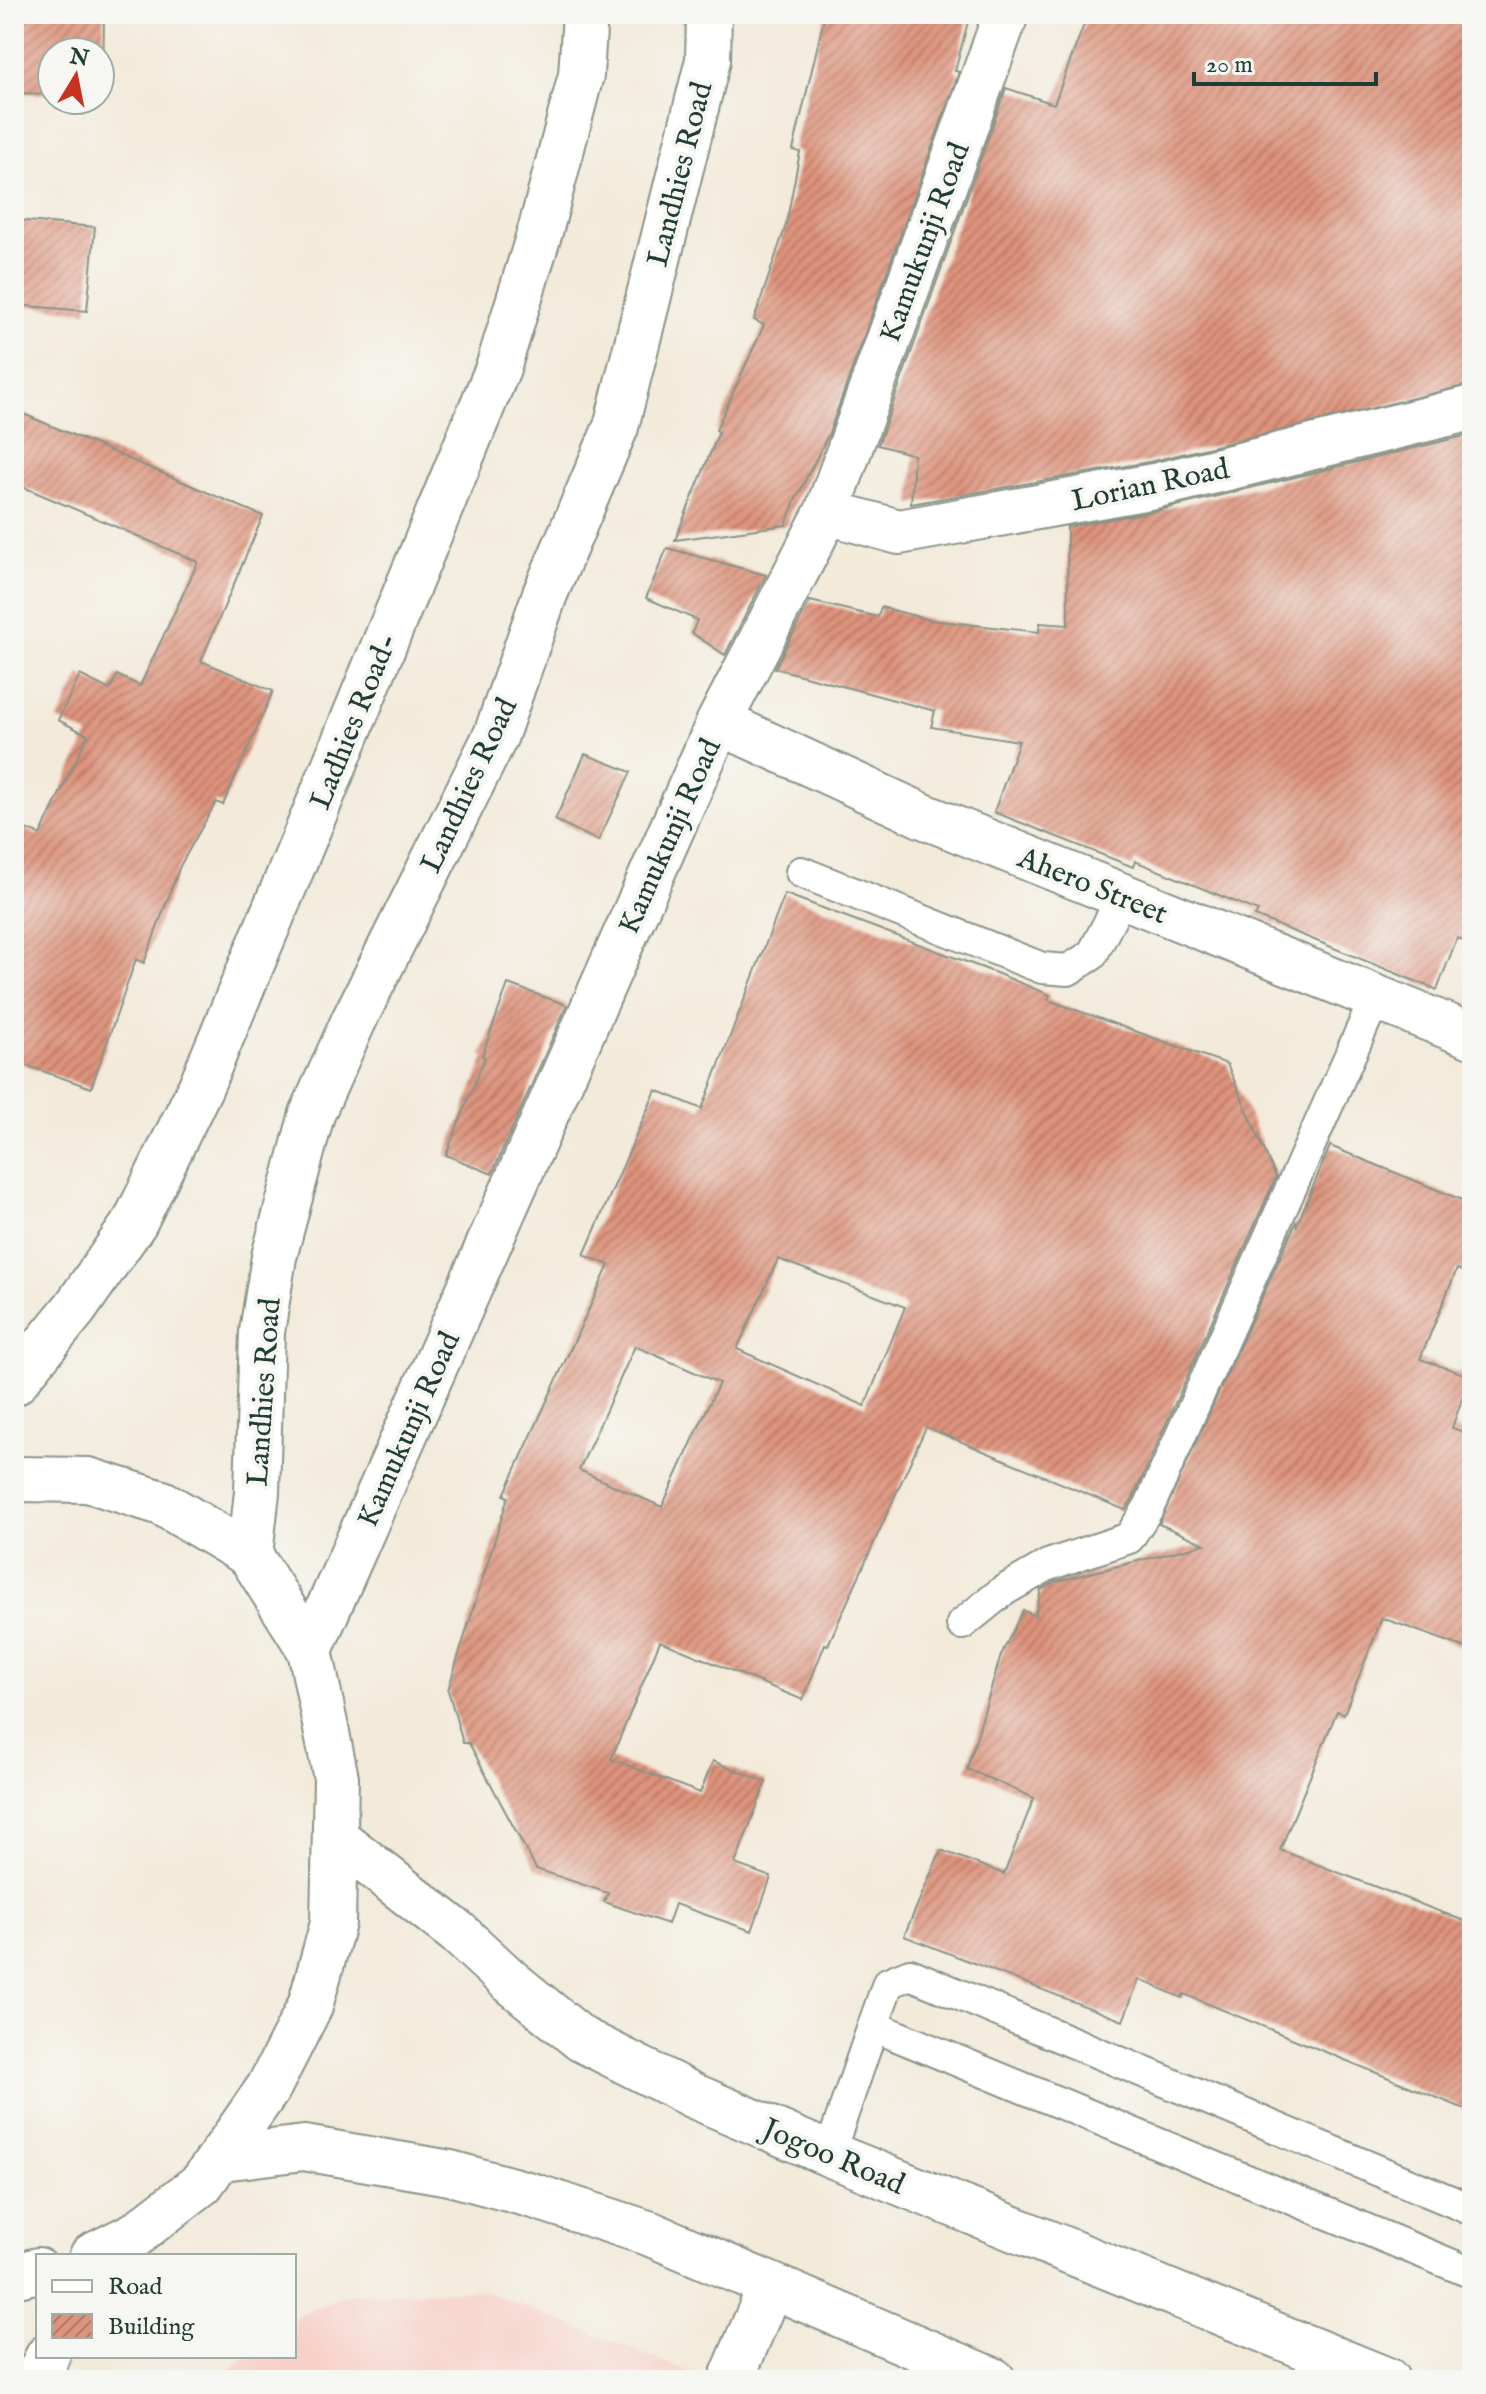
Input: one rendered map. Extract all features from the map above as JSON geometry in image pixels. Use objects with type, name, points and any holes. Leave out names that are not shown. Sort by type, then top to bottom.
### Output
[{"type":"main road","name":"Ladhies Road-","points":[[14,1383],[76,1307],[135,1222],[201,1086],[307,832],[498,368],[541,228],[581,75],[585,14]]},
{"type":"main road","name":"Landhies Road","points":[[250,1555],[257,1492],[262,1332],[274,1257],[312,1114],[354,1020],[496,735],[545,594],[616,427],[708,60],[709,14]]},
{"type":"main road","name":"Kamukunji Road","points":[[310,1650],[719,722],[827,512],[1006,14]]},
{"type":"main road","name":"Lorian Road","points":[[827,512],[899,532],[1154,486],[1472,408]]},
{"type":"main road","name":"Ahero Street","points":[[719,722],[921,815],[1472,1036]]},
{"type":"main road","points":[[14,1479],[88,1480],[162,1503],[250,1555],[310,1650],[336,1778],[333,1923],[310,2006],[269,2087],[202,2183],[136,2234],[96,2254]]},
{"type":"main road","name":"Jogoo Road","points":[[335,1837],[457,1932],[510,1981],[581,2039],[694,2096],[829,2154],[1387,2380]]},
{"type":"main road","points":[[222,2158],[304,2148],[450,2173],[534,2196],[651,2234],[993,2380]]},
{"type":"main road","points":[[14,2276],[36,2270]]},
{"type":"main road","points":[[731,2380],[770,2287]]},
{"type":"main road","points":[[36,2380],[47,2358]]},
{"type":"lane","points":[[801,872],[1042,968],[1068,970],[1092,955],[1122,897]]},
{"type":"lane","points":[[962,1624],[1003,1591],[1048,1565],[1129,1538],[1149,1507],[1375,999]]},
{"type":"lane","points":[[829,2154],[888,1983],[910,1974],[1472,2210]]},
{"type":"lane","points":[[873,2026],[1472,2273]]},
{"type":"shaded area","points":[[482,2290],[710,2380],[220,2380],[242,2358],[296,2358],[296,2316],[348,2294]]},
{"type":"building","points":[[14,14],[104,14],[104,36],[36,36],[36,94],[14,93]]},
{"type":"building","points":[[825,14],[970,14],[955,71],[959,72],[829,433],[786,525],[675,540],[719,432],[716,430],[764,325],[754,320],[786,225],[800,152],[793,150]]},
{"type":"building","points":[[1088,14],[1472,14],[1472,384],[1149,462],[911,504],[914,455],[878,445],[1006,88],[1054,104]]},
{"type":"building","points":[[14,220],[95,227],[87,311],[14,305]]},
{"type":"building","points":[[14,410],[263,516],[201,661],[273,691],[223,805],[216,802],[180,866],[144,963],[136,959],[91,1088],[14,1061],[14,824],[40,835],[88,735],[58,720],[80,675],[110,690],[117,675],[140,686],[198,562],[14,483]]},
{"type":"building","points":[[1472,434],[1472,944],[1457,938],[1437,990],[1255,916],[1258,911],[1135,861],[1133,867],[994,812],[1019,741],[931,727],[935,711],[775,668],[810,601],[878,617],[881,607],[930,620],[1039,632],[1040,623],[1068,625],[1067,527],[1160,510]]},
{"type":"building","points":[[667,548],[766,575],[725,655],[692,633],[697,620],[646,598]]},
{"type":"building","points":[[585,754],[631,772],[598,841],[555,820]]},
{"type":"building","points":[[785,894],[996,973],[1050,995],[1048,1000],[1227,1064],[1276,1177],[1125,1510],[926,1427],[828,1645],[825,1644],[803,1700],[660,1641],[611,1759],[700,1793],[713,1761],[766,1782],[735,1864],[771,1877],[752,1931],[675,1904],[668,1924],[604,1902],[608,1893],[536,1869],[469,1743],[463,1743],[448,1690],[508,1497],[504,1495],[609,1265],[584,1255],[656,1090],[702,1109]],"holes":[[[778,1259],[905,1307],[865,1406],[737,1349]],[[635,1346],[719,1383],[662,1507],[579,1470]]]},
{"type":"building","points":[[508,984],[567,1005],[492,1174],[446,1155],[485,1057],[482,1056]]},
{"type":"building","points":[[1330,1146],[1472,1204],[1472,1275],[1457,1269],[1420,1359],[1470,1376],[1452,1428],[1472,1435],[1472,1650],[1382,1618],[1344,1714],[1337,1711],[1280,1850],[1472,1924],[1472,2112],[1184,1994],[1182,1998],[1139,1979],[1123,2021],[904,1936],[941,1850],[1004,1874],[1034,1798],[967,1769],[1001,1655],[1023,1610],[1035,1616],[1041,1590],[1055,1582],[1205,1544],[1159,1524],[1296,1222],[1297,1225]]}]
